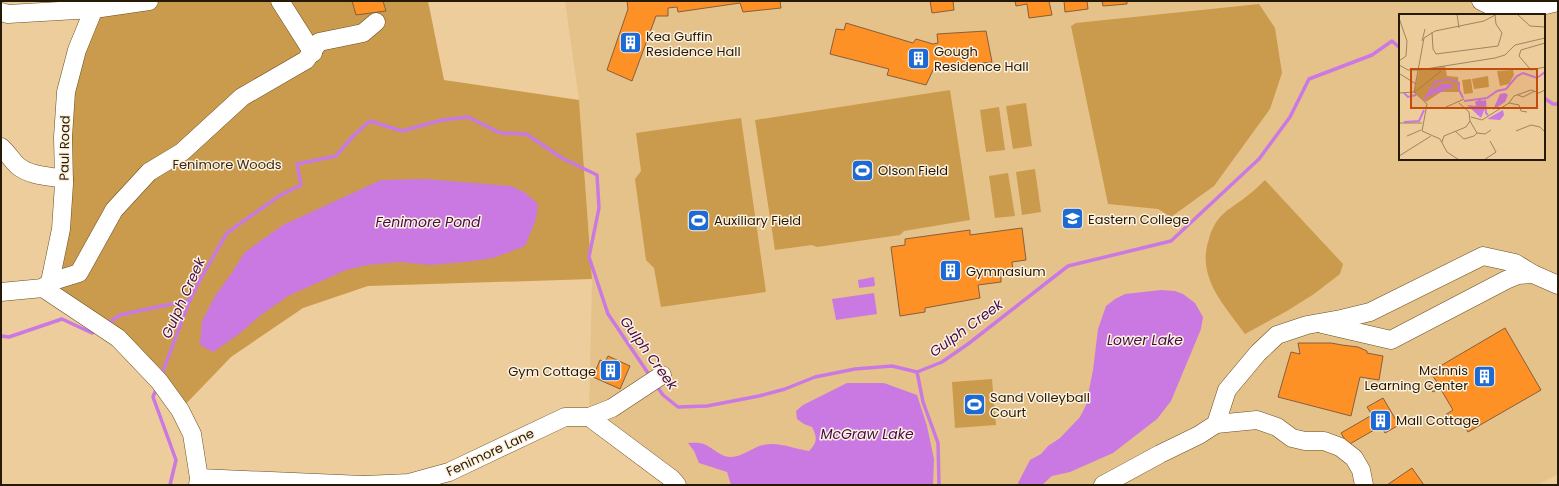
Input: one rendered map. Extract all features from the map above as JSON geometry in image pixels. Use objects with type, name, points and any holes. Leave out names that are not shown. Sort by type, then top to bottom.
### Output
[{"type":"street","points":[[1,12],[8,14],[149,1]]},
{"type":"street","points":[[280,1],[313,52]]},
{"type":"street","points":[[1481,1],[1506,11],[1524,10],[1558,2]]},
{"type":"street","name":"Paul Road","points":[[46,285],[61,229],[64,179],[63,137],[66,92],[77,50],[95,5]]},
{"type":"street","points":[[1,292],[46,285],[78,273],[114,210],[149,172],[182,152],[242,97],[306,60],[319,42],[363,33],[376,22]]},
{"type":"street","points":[[1,148],[9,154],[17,166],[26,172],[64,179]]},
{"type":"street","points":[[1216,424],[1227,390],[1258,353],[1277,335],[1307,325],[1370,312],[1483,256],[1515,263],[1558,285]]},
{"type":"street","points":[[1318,323],[1391,340],[1506,280],[1518,275],[1534,274]]},
{"type":"street","points":[[46,285],[118,338],[159,381],[180,410],[192,434],[199,482]]},
{"type":"street","points":[[589,417],[612,408],[662,375]]},
{"type":"street","name":"Fenimore Lane","points":[[199,482],[364,485],[409,483],[449,472],[565,417],[589,417]]},
{"type":"street","points":[[589,417],[672,479],[677,485]]},
{"type":"street","points":[[1103,485],[1199,435],[1216,424],[1257,420],[1277,427],[1292,438],[1304,442],[1324,442],[1340,447],[1354,458],[1361,470],[1364,485]]},
{"type":"shaded area","name":"Eastern College","points":[[565,1],[1558,1],[1558,474],[1537,485],[677,485],[589,417],[592,279],[579,100]]},
{"type":"green space","name":"Fenimore Woods","points":[[146,1],[428,1],[444,80],[579,100],[592,279],[368,286],[303,308],[231,357],[180,410],[159,381],[43,288],[61,229],[63,137],[94,9]]},
{"type":"green space","points":[[1259,4],[1275,28],[1282,73],[1270,109],[1214,186],[1171,217],[1158,209],[1108,204],[1071,26],[1076,23]]},
{"type":"green space","name":"Olson Field","points":[[950,90],[970,220],[904,231],[900,235],[817,247],[812,245],[775,250],[755,120]]},
{"type":"green space","points":[[1026,103],[1032,146],[1013,149],[1006,106]]},
{"type":"green space","points":[[999,107],[1005,150],[986,152],[980,110]]},
{"type":"green space","name":"Auxiliary Field","points":[[741,118],[766,292],[661,307],[654,268],[646,260],[635,179],[641,171],[636,133]]},
{"type":"green space","points":[[1035,169],[1041,212],[1022,215],[1016,172]]},
{"type":"green space","points":[[1008,173],[1015,216],[995,218],[989,176]]},
{"type":"green space","points":[[1265,180],[1343,264],[1340,274],[1314,294],[1245,334],[1214,290],[1206,266],[1206,253],[1211,232],[1220,217]]},
{"type":"green space","name":"Sand Volleyball Court","points":[[992,379],[996,425],[955,428],[952,382]]},
{"type":"water","name":"Fenimore Pond","points":[[425,179],[511,186],[524,192],[538,204],[536,219],[525,246],[493,258],[465,262],[430,265],[400,262],[368,265],[346,270],[288,296],[213,352],[200,345],[202,321],[215,296],[245,252],[283,225],[381,180]]},
{"type":"water","points":[[874,277],[875,286],[859,288],[858,280]]},
{"type":"water","name":"Lower Lake","points":[[1161,290],[1175,291],[1183,294],[1195,303],[1203,317],[1201,329],[1171,401],[1157,419],[1113,453],[1070,472],[1052,476],[1042,485],[1017,485],[1030,460],[1041,454],[1048,446],[1060,438],[1080,417],[1086,405],[1093,370],[1098,329],[1106,306],[1125,294]]},
{"type":"water","points":[[874,293],[877,314],[836,320],[832,299]]},
{"type":"water","name":"McGraw Lake","points":[[847,383],[884,383],[917,395],[927,426],[934,459],[933,485],[731,485],[727,472],[699,463],[694,451],[688,443],[704,444],[727,457],[735,457],[759,446],[769,444],[809,451],[814,445],[816,439],[815,434],[812,427],[797,419],[796,411],[803,405]]},
{"type":"building","points":[[352,1],[383,1],[386,11],[356,15]]},
{"type":"building","name":"Kea Guffin Residence Hall","points":[[627,1],[780,1],[781,8],[743,12],[740,3],[678,12],[677,7],[668,8],[668,16],[656,16],[632,81],[607,70],[628,9]]},
{"type":"building","points":[[930,1],[953,1],[954,10],[932,13]]},
{"type":"building","points":[[1015,1],[1049,1],[1052,15],[1029,18],[1027,4],[1016,6]]},
{"type":"building","points":[[1064,1],[1087,1],[1088,9],[1065,12]]},
{"type":"building","points":[[1102,1],[1127,1],[1127,4],[1103,6]]},
{"type":"building","name":"Gough Residence Hall","points":[[846,23],[913,43],[916,39],[933,44],[938,43],[937,34],[986,31],[992,62],[963,65],[963,69],[945,70],[943,68],[934,68],[926,85],[887,75],[889,69],[830,54],[836,29],[844,30]]},
{"type":"building","name":"Gymnasium","points":[[1022,228],[1026,260],[1012,262],[1013,271],[1001,272],[1001,282],[978,285],[980,298],[925,308],[925,312],[900,316],[891,247],[905,245],[905,239],[970,230],[970,235]]},
{"type":"building","name":"McInnis Learning Center","points":[[1505,328],[1541,390],[1468,432],[1460,418],[1450,424],[1445,415],[1453,410],[1440,388],[1433,392],[1429,386],[1437,382],[1430,372]]},
{"type":"building","points":[[1298,343],[1331,343],[1358,347],[1367,351],[1367,353],[1383,356],[1379,380],[1360,377],[1351,416],[1278,397],[1291,352],[1300,354]]},
{"type":"building","name":"Gym Cottage","points":[[608,356],[630,366],[620,389],[593,377],[600,360],[605,362]]},
{"type":"building","name":"Mall Cottage","points":[[1383,398],[1399,425],[1385,433],[1381,426],[1348,445],[1341,433],[1372,415],[1367,407]]},
{"type":"building","points":[[1412,468],[1424,485],[1387,485]]},
{"type":"waterway","name":"Gulph Creek","points":[[656,385],[663,395],[678,407],[707,406],[759,396],[785,389],[815,377],[855,369],[892,366],[917,372],[942,362],[968,344],[1068,266],[1171,241],[1259,159],[1290,117],[1309,79],[1372,55],[1392,41],[1399,47]]},
{"type":"waterway","name":"Gulph Creek","points":[[1545,99],[1553,104],[1558,104]]},
{"type":"waterway","name":"Gulph Creek","points":[[161,376],[190,300],[227,233],[279,196],[301,185],[297,164],[336,156],[354,135],[370,121],[402,131],[442,120],[468,117],[500,133],[526,134],[562,158],[597,175],[599,208],[589,257],[608,314],[650,376]]},
{"type":"waterway","points":[[107,324],[120,315],[190,300]]},
{"type":"waterway","points":[[1,336],[9,337],[62,319],[92,333],[97,330]]},
{"type":"waterway","points":[[917,372],[923,402],[938,443],[939,485]]},
{"type":"waterway","name":"Gulph Creek","points":[[157,387],[153,397],[176,460],[170,485]]},
{"type":"place","name":"Kea Guffin Residence Hall","points":[[631,43]]},
{"type":"place","name":"Gough Residence Hall","points":[[919,58]]},
{"type":"place","name":"Olson Field","points":[[863,170]]},
{"type":"place","name":"Eastern College","points":[[1073,219]]},
{"type":"place","name":"Auxiliary Field","points":[[698,220]]},
{"type":"place","name":"Gymnasium","points":[[950,271]]},
{"type":"place","name":"Gym Cottage","points":[[611,371]]},
{"type":"place","name":"McInnis Learning Center","points":[[1484,377]]},
{"type":"place","name":"Sand Volleyball Court","points":[[974,404]]},
{"type":"place","name":"Mall Cottage","points":[[1380,420]]}]
